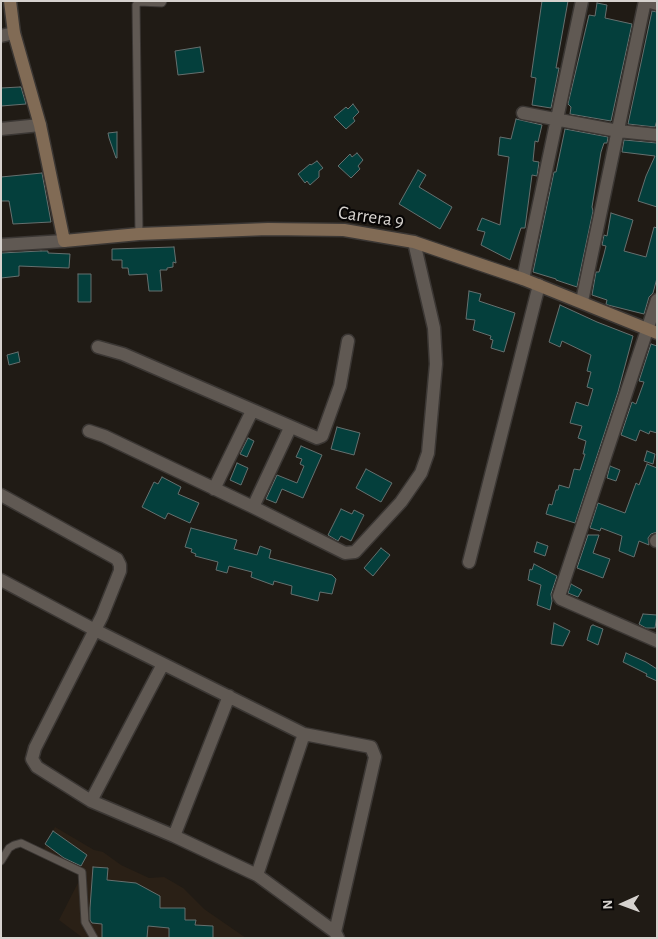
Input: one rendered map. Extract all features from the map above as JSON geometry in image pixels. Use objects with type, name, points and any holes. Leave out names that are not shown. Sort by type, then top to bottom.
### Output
[{"type":"main road","points":[[10,1],[14,33],[40,125],[64,241]]},
{"type":"main road","name":"Carrera 9","points":[[64,241],[139,234],[268,229],[344,230],[414,242],[582,301],[652,331]]},
{"type":"street","points":[[523,279],[582,1]]},
{"type":"street","points":[[582,301],[646,1],[657,4]]},
{"type":"street","points":[[1,36],[14,33]]},
{"type":"street","points":[[522,113],[618,131],[657,135]]},
{"type":"street","points":[[1,129],[40,125]]},
{"type":"street","points":[[1,245],[64,241]]},
{"type":"street","points":[[89,431],[254,507],[345,553],[354,552],[401,502],[421,473],[428,453],[436,364],[434,328],[414,242]]},
{"type":"street","points":[[469,562],[539,285]]},
{"type":"street","points":[[657,300],[652,331],[559,596],[561,599],[657,641]]},
{"type":"street","points":[[98,347],[123,354],[313,438],[318,438],[322,436],[340,386],[348,341]]},
{"type":"street","points":[[214,489],[252,411]]},
{"type":"street","points":[[254,507],[290,428]]},
{"type":"street","points":[[1,494],[117,559],[120,571],[95,630],[35,748],[32,759],[37,767],[91,801],[174,836],[257,875],[336,935],[375,757],[370,747],[304,734],[95,630],[1,580]]},
{"type":"street","points":[[91,801],[163,664]]},
{"type":"street","points":[[174,836],[229,696]]},
{"type":"street","points":[[257,875],[304,734]]},
{"type":"lane","points":[[139,234],[136,5],[139,2],[161,3],[163,1]]},
{"type":"lane","points":[[1,861],[9,848],[21,843],[82,872],[85,922],[94,938]]},
{"type":"shaded area","points":[[55,827],[94,850],[103,852],[121,865],[149,878],[164,877],[183,888],[204,909],[246,938],[83,938],[59,920],[81,877],[43,851]]},
{"type":"building","points":[[542,1],[568,1],[556,68],[559,68],[551,108],[532,105],[536,78],[531,77]]},
{"type":"building","points":[[597,3],[607,5],[605,18],[632,24],[611,121],[570,114],[571,107],[568,104],[589,15],[595,16]]},
{"type":"building","points":[[652,11],[657,12],[657,120],[655,127],[628,124]]},
{"type":"building","points":[[200,47],[204,72],[178,75],[175,51]]},
{"type":"building","points":[[21,87],[26,104],[1,106],[1,88]]},
{"type":"building","points":[[353,104],[359,112],[353,118],[355,121],[346,129],[334,117]]},
{"type":"building","points":[[516,119],[542,125],[538,142],[535,141],[533,161],[539,162],[537,176],[532,175],[525,228],[521,228],[510,260],[481,245],[485,232],[477,230],[482,218],[500,225],[509,157],[498,155],[500,137],[511,139]]},
{"type":"building","points":[[565,129],[608,137],[607,143],[604,143],[601,152],[592,207],[593,211],[577,287],[533,272]]},
{"type":"building","points":[[117,132],[117,158],[116,158],[108,133]]},
{"type":"building","points":[[624,140],[657,143],[657,207],[638,201],[655,156],[622,152]]},
{"type":"building","points":[[357,153],[363,160],[358,166],[360,169],[351,178],[338,166],[350,154],[352,157]]},
{"type":"building","points":[[317,161],[323,168],[319,171],[319,177],[310,185],[307,181],[305,183],[298,174]]},
{"type":"building","points":[[418,170],[426,175],[419,187],[452,207],[440,229],[399,204]]},
{"type":"building","points":[[42,173],[51,222],[13,224],[9,201],[1,201],[1,177]]},
{"type":"building","points":[[611,213],[633,220],[624,251],[646,257],[654,227],[657,228],[657,278],[644,314],[608,305],[606,304],[607,300],[592,295],[596,272],[599,272],[606,246],[602,245],[604,235],[607,236]]},
{"type":"building","points":[[174,247],[176,263],[173,262],[173,267],[167,268],[167,270],[160,270],[162,291],[149,291],[147,274],[129,275],[128,268],[122,268],[122,260],[112,260],[112,249]]},
{"type":"building","points":[[48,251],[48,253],[70,254],[69,268],[19,266],[19,276],[1,278],[1,253]]},
{"type":"building","points":[[78,274],[91,274],[91,302],[78,302]]},
{"type":"building","points":[[469,291],[481,294],[479,301],[515,313],[504,352],[491,348],[493,340],[490,339],[491,336],[473,330],[475,320],[466,319]]},
{"type":"building","points":[[560,305],[633,336],[618,392],[575,523],[546,514],[549,504],[552,505],[559,485],[569,488],[574,469],[580,470],[585,454],[583,454],[586,441],[578,438],[582,426],[570,423],[576,402],[588,406],[593,389],[587,387],[591,372],[587,371],[591,355],[562,341],[560,347],[549,342]]},
{"type":"building","points":[[651,344],[657,346],[657,433],[650,431],[649,434],[640,430],[636,441],[621,435],[632,402],[636,404],[644,382],[639,381]]},
{"type":"building","points":[[18,352],[20,362],[9,365],[7,355]]},
{"type":"building","points":[[337,427],[360,433],[354,455],[331,449]]},
{"type":"building","points":[[248,438],[254,441],[247,457],[240,454]]},
{"type":"building","points":[[301,446],[322,455],[303,498],[282,489],[276,503],[266,499],[277,475],[297,483],[304,466],[300,464],[302,459],[296,457]]},
{"type":"building","points":[[647,451],[655,454],[653,464],[644,461]]},
{"type":"building","points":[[237,463],[248,468],[241,485],[230,480]]},
{"type":"building","points":[[647,464],[657,468],[657,532],[651,534],[648,538],[649,545],[639,541],[634,557],[619,551],[622,536],[601,528],[600,531],[590,528],[598,503],[625,513],[636,483],[639,485]]},
{"type":"building","points":[[610,466],[620,470],[616,481],[607,478]]},
{"type":"building","points":[[366,469],[392,483],[381,502],[356,488]]},
{"type":"building","points":[[162,477],[181,487],[178,494],[199,503],[190,523],[168,513],[165,519],[142,507],[154,482],[158,484]]},
{"type":"building","points":[[341,509],[352,514],[354,510],[364,515],[351,541],[341,536],[338,541],[328,535]]},
{"type":"building","points":[[191,528],[237,540],[234,549],[257,555],[260,546],[271,550],[269,558],[332,575],[336,579],[332,594],[320,592],[318,601],[291,594],[292,586],[274,581],[273,585],[251,577],[252,572],[229,566],[227,573],[216,570],[218,562],[195,556],[196,554],[191,552],[192,549],[185,547]]},
{"type":"building","points":[[588,535],[599,535],[593,553],[610,559],[603,578],[577,568]]},
{"type":"building","points":[[537,542],[548,546],[545,556],[534,552]]},
{"type":"building","points":[[381,548],[390,555],[373,576],[364,568]]},
{"type":"building","points":[[534,564],[557,576],[551,594],[550,610],[537,605],[541,585],[528,580],[530,569],[532,570]]},
{"type":"building","points":[[571,584],[582,590],[578,597],[568,593]]},
{"type":"building","points":[[643,614],[657,615],[655,628],[646,628],[639,624]]},
{"type":"building","points":[[554,623],[570,631],[563,646],[551,644]]},
{"type":"building","points":[[593,625],[603,629],[598,645],[587,640]]},
{"type":"building","points":[[626,653],[657,669],[657,681],[623,662]]},
{"type":"building","points":[[53,831],[87,855],[81,866],[64,858],[45,844]]},
{"type":"building","points":[[93,867],[108,868],[107,880],[136,883],[160,896],[160,908],[185,908],[185,920],[196,920],[195,925],[213,926],[213,938],[169,938],[169,928],[148,926],[147,938],[102,938],[102,924],[92,923],[90,920]]}]
